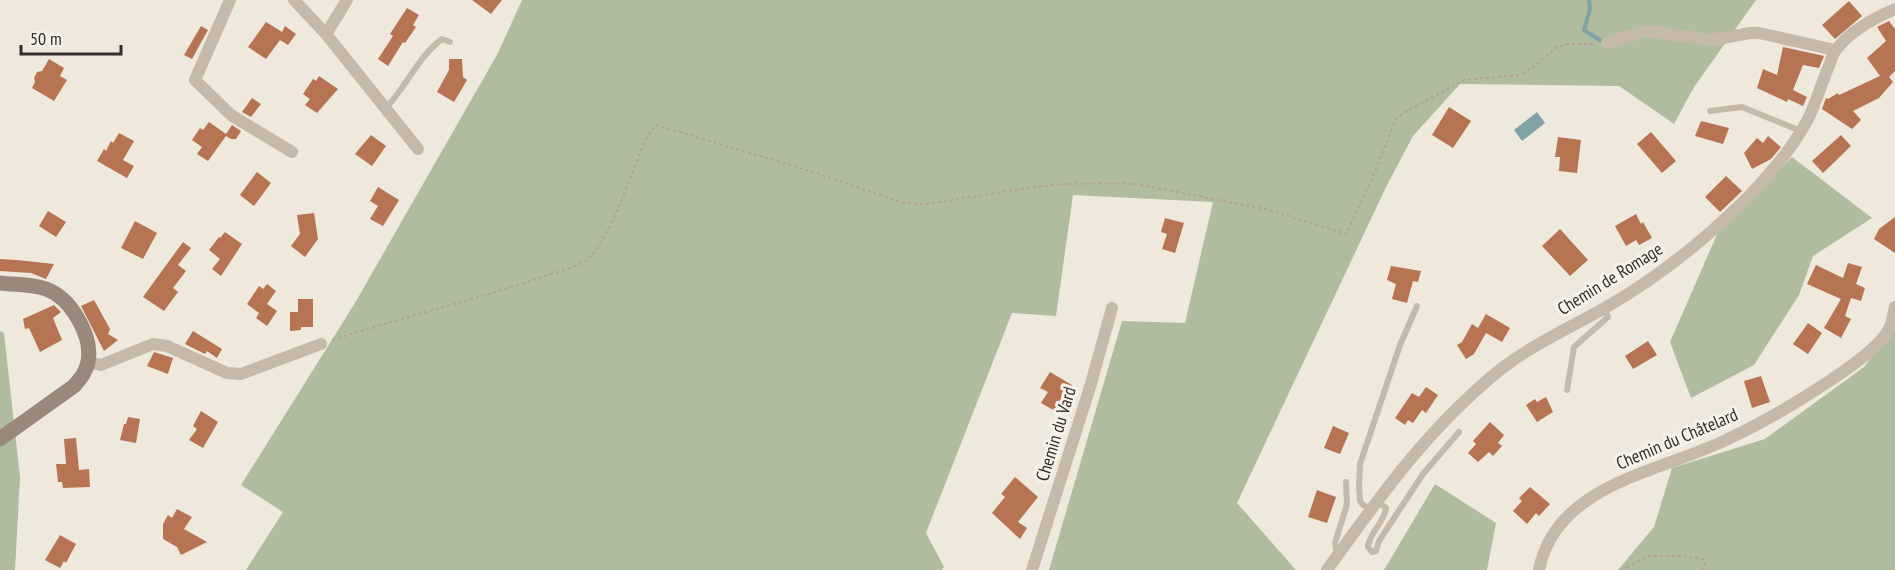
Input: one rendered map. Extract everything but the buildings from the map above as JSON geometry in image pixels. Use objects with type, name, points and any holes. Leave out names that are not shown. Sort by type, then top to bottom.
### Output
[{"type":"street","points":[[230,0],[195,80],[231,115],[292,152]]},
{"type":"street","points":[[294,0],[326,33],[418,149]]},
{"type":"street","points":[[326,33],[346,0]]},
{"type":"street","name":"Chemin de Romage","points":[[1327,570],[1370,508],[1415,451],[1450,414],[1502,369],[1656,274],[1706,236],[1749,195],[1781,161],[1807,121],[1835,50],[1858,29],[1895,9]]},
{"type":"street","points":[[1607,43],[1646,31],[1712,40],[1759,33],[1835,50]]},
{"type":"street","points":[[0,284],[34,286],[60,297],[75,315],[88,346],[88,362],[83,376],[74,386],[0,439]]},
{"type":"street","name":"Chemin du Châtelard","points":[[1539,570],[1542,556],[1552,535],[1563,520],[1581,504],[1609,487],[1727,440],[1795,404],[1863,356],[1888,330],[1895,307]]},
{"type":"street","name":"Chemin du Vard","points":[[1032,570],[1090,387],[1112,308]]},
{"type":"street","points":[[88,362],[101,365],[153,344],[167,346],[227,373],[241,374],[321,344]]},
{"type":"lane","points":[[386,108],[398,95],[430,48],[442,39],[450,42]]},
{"type":"lane","points":[[1710,111],[1742,107],[1801,131]]},
{"type":"lane","points":[[1417,306],[1400,345],[1360,464],[1360,501],[1363,506],[1370,508],[1379,503],[1386,508],[1384,516],[1368,541],[1368,547],[1372,552],[1376,551],[1379,541],[1423,474],[1459,432]]},
{"type":"lane","points":[[1567,390],[1574,347],[1608,317],[1604,308]]},
{"type":"lane","points":[[1338,555],[1335,543],[1347,504],[1346,482]]},
{"type":"path","points":[[321,344],[374,326],[481,297],[554,273],[589,258],[602,243],[647,137],[656,125],[810,171],[900,202],[922,204],[948,201],[1029,187],[1097,183],[1137,184],[1270,210],[1346,234],[1372,179],[1396,119],[1464,80],[1520,75],[1531,69],[1556,48],[1566,44],[1607,43]]},
{"type":"path","points":[[1622,570],[1648,556],[1681,556],[1702,559],[1705,565],[1702,570]]},
{"type":"green space","points":[[522,0],[1756,0],[1694,87],[1674,124],[1619,86],[1460,84],[1413,136],[1387,185],[1237,503],[1296,570],[1049,570],[1122,321],[1185,323],[1213,202],[1073,195],[1056,316],[1012,313],[926,533],[944,567],[942,570],[246,570],[283,512],[241,485],[355,303],[498,53]]},
{"type":"green space","points":[[1792,157],[1872,218],[1813,256],[1799,295],[1754,365],[1691,398],[1670,342],[1718,232]]},
{"type":"green space","points":[[1895,326],[1895,570],[1618,570],[1654,527],[1672,468],[1765,439],[1864,367]]},
{"type":"green space","points":[[0,331],[4,333],[20,477],[15,570],[0,570]]},
{"type":"green space","points":[[1435,484],[1496,523],[1487,570],[1384,570]]},
{"type":"water","points":[[1537,112],[1545,123],[1522,141],[1514,130]]},
{"type":"waterway","points":[[1589,0],[1590,9],[1584,30],[1601,41]]}]
